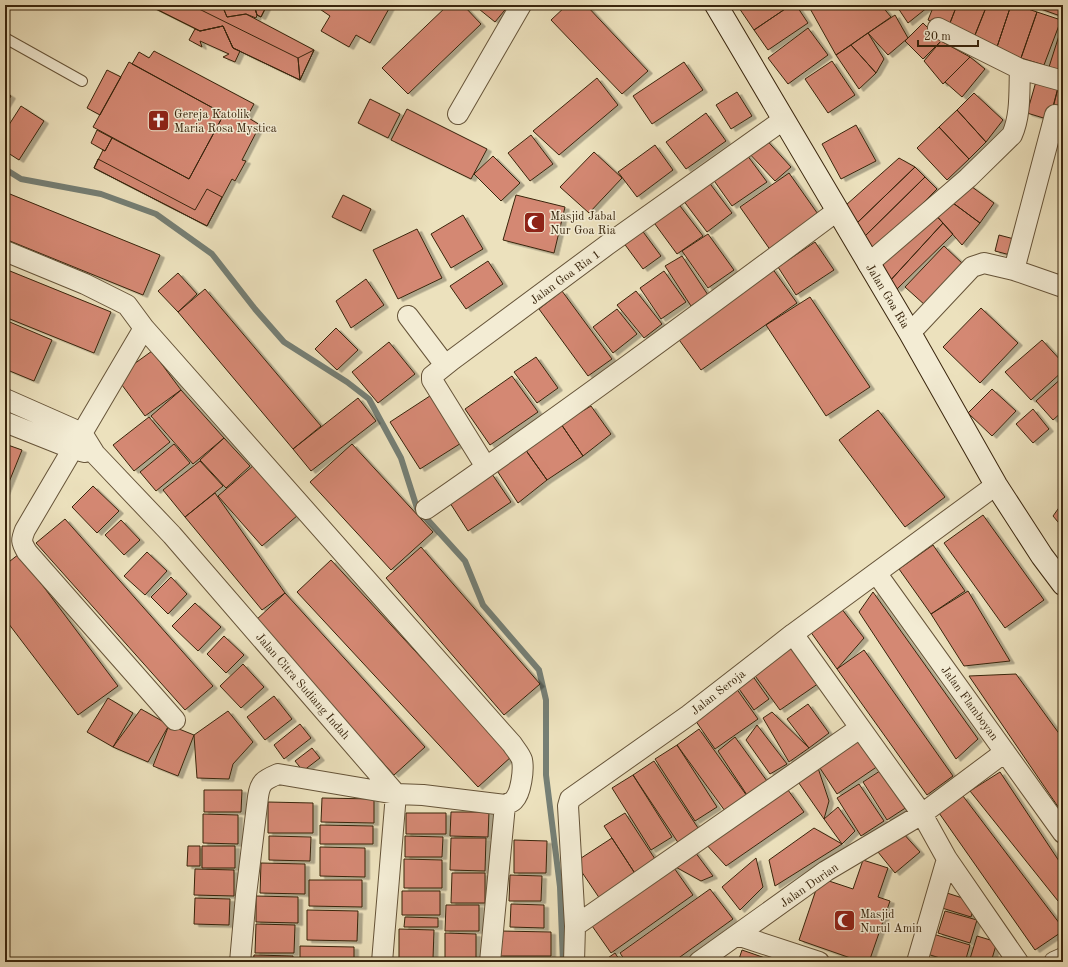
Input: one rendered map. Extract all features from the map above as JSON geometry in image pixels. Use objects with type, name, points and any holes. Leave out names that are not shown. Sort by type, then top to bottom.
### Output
[{"type":"main road","name":"Jalan Goa Ria","points":[[718,6],[783,120],[910,333],[996,485],[1042,556],[1063,584]]},
{"type":"street","points":[[458,114],[520,5]]},
{"type":"street","points":[[938,28],[1020,69],[1063,80]]},
{"type":"street","points":[[868,264],[968,178],[1012,135],[1016,126],[1019,105],[1020,69]]},
{"type":"street","points":[[1014,270],[1055,115],[1063,117]]},
{"type":"street","name":"Jalan Goa Ria 1","points":[[486,467],[432,380],[432,376],[601,250],[783,120]]},
{"type":"street","points":[[426,509],[632,363],[837,211]]},
{"type":"street","points":[[5,251],[86,284],[127,305],[144,328],[512,744],[521,758],[523,768],[521,785],[517,797],[513,802],[505,805],[396,794],[278,774],[268,779],[259,787],[246,895],[240,962]]},
{"type":"street","points":[[910,333],[972,267],[984,263],[1014,270],[1063,287]]},
{"type":"street","points":[[408,316],[445,365]]},
{"type":"street","points":[[144,328],[25,530],[22,538],[22,544],[27,552],[175,720]]},
{"type":"street","points":[[5,399],[77,441]]},
{"type":"street","points":[[5,422],[77,441]]},
{"type":"street","name":"Jalan Citra Sudiang Indah","points":[[77,441],[95,454],[172,535],[396,794]]},
{"type":"street","name":"Jalan Seroja","points":[[574,962],[575,926],[568,806],[570,799],[689,715],[793,634],[877,574],[996,485]]},
{"type":"street","name":"Jalan Flamboyan","points":[[877,574],[1063,833]]},
{"type":"street","points":[[793,634],[922,814],[947,859],[1018,962]]},
{"type":"street","points":[[575,926],[860,728]]},
{"type":"street","name":"Jalan Durian","points":[[699,962],[826,871],[922,814],[1005,752]]},
{"type":"street","points":[[382,962],[396,794]]},
{"type":"street","points":[[490,962],[505,805]]},
{"type":"street","points":[[917,962],[947,859]]},
{"type":"street","points":[[737,935],[819,962]]},
{"type":"street","points":[[1054,962],[1063,958]]},
{"type":"lane","points":[[5,38],[82,81]]},
{"type":"building","points":[[148,5],[222,5],[227,17],[246,14],[314,50],[300,80],[233,48],[223,26],[200,31]]},
{"type":"building","points":[[148,5],[191,5],[298,58],[300,80],[233,48],[223,26],[200,31]]},
{"type":"building","points":[[222,5],[254,5],[257,15],[256,18],[246,14],[227,17]]},
{"type":"building","points":[[254,5],[267,5],[261,17],[257,15]]},
{"type":"building","points":[[254,5],[267,5],[261,17],[257,15]]},
{"type":"building","points":[[314,5],[391,5],[370,43],[356,35],[349,47],[321,31],[330,16]]},
{"type":"building","points":[[448,5],[463,5],[481,24],[408,94],[382,68]]},
{"type":"building","points":[[474,5],[509,5],[495,22]]},
{"type":"building","points":[[567,5],[586,5],[648,71],[622,94],[551,20]]},
{"type":"building","points":[[737,5],[791,5],[754,30]]},
{"type":"building","points":[[791,5],[796,5],[808,23],[768,50],[754,30]]},
{"type":"building","points":[[808,5],[881,5],[891,17],[836,55]]},
{"type":"building","points":[[896,5],[928,5],[928,7],[908,23]]},
{"type":"building","points":[[934,5],[957,5],[948,28],[928,20]]},
{"type":"building","points":[[957,5],[987,5],[973,40],[948,28]]},
{"type":"building","points":[[987,5],[1011,5],[996,50],[973,40]]},
{"type":"building","points":[[1011,5],[1016,5],[1037,12],[1021,58],[996,50]]},
{"type":"building","points":[[1030,5],[1063,5],[1063,17]]},
{"type":"building","points":[[1037,12],[1061,20],[1044,65],[1021,58]]},
{"type":"building","points":[[895,15],[908,38],[888,55],[868,33]]},
{"type":"building","points":[[923,23],[941,41],[923,59],[905,41]]},
{"type":"building","points":[[223,26],[233,48],[240,51],[235,62],[223,57],[229,54],[200,41],[202,47],[189,40],[195,29],[200,31]]},
{"type":"building","points":[[1062,26],[1063,27],[1063,71],[1049,67]]},
{"type":"building","points":[[808,28],[828,55],[788,84],[768,58]]},
{"type":"building","points":[[868,33],[884,59],[876,73],[851,45]]},
{"type":"building","points":[[941,41],[970,57],[943,84],[924,61]]},
{"type":"building","points":[[851,45],[876,73],[859,89],[836,55]]},
{"type":"building","points":[[314,50],[300,80],[298,58]]},
{"type":"building","points":[[154,51],[254,104],[247,117],[260,125],[242,160],[246,161],[235,181],[232,179],[207,226],[94,168],[103,150],[105,151],[112,138],[189,179],[224,114],[132,64],[139,52],[149,58]]},
{"type":"building","points":[[970,57],[985,69],[962,97],[945,82]]},
{"type":"building","points":[[832,61],[855,95],[828,113],[805,79]]},
{"type":"building","name":"Gereja Katolik Maria Rosa Mystica","points":[[129,62],[224,114],[189,179],[93,127]]},
{"type":"building","points":[[684,62],[703,90],[652,124],[633,96]]},
{"type":"building","points":[[107,70],[121,77],[100,115],[87,108]]},
{"type":"building","points":[[597,78],[618,105],[559,155],[533,131]]},
{"type":"building","points":[[1037,78],[1059,84],[1050,120],[1027,113]]},
{"type":"building","points":[[1059,84],[1063,85],[1063,113],[1052,110]]},
{"type":"building","points":[[5,92],[11,96],[5,106]]},
{"type":"building","points":[[737,92],[752,116],[731,129],[716,105]]},
{"type":"building","points":[[974,93],[1003,120],[986,142],[957,110]]},
{"type":"building","points":[[370,99],[400,114],[388,138],[358,123]]},
{"type":"building","points":[[21,106],[44,121],[19,160],[5,151],[5,131]]},
{"type":"building","points":[[407,109],[487,149],[471,179],[391,140]]},
{"type":"building","points":[[957,110],[986,142],[969,159],[939,127]]},
{"type":"building","points":[[706,113],[726,141],[686,169],[666,142]]},
{"type":"building","points":[[856,125],[876,161],[841,179],[822,144]]},
{"type":"building","points":[[939,127],[969,159],[947,180],[917,148]]},
{"type":"building","points":[[97,130],[112,138],[105,151],[91,143]]},
{"type":"building","points":[[531,135],[553,164],[530,181],[508,153]]},
{"type":"building","points":[[762,135],[791,167],[775,181],[746,150]]},
{"type":"building","points":[[655,145],[673,170],[637,197],[618,172]]},
{"type":"building","points":[[744,151],[767,182],[732,206],[710,175]]},
{"type":"building","points":[[594,152],[622,178],[589,213],[560,187]]},
{"type":"building","points":[[493,156],[520,183],[501,201],[474,174]]},
{"type":"building","points":[[899,158],[915,167],[857,223],[846,205]]},
{"type":"building","points":[[98,159],[195,210],[207,189],[222,197],[207,226],[94,168]]},
{"type":"building","points":[[915,167],[925,177],[864,237],[857,223]]},
{"type":"building","points":[[789,173],[820,217],[771,251],[740,207]]},
{"type":"building","points":[[705,177],[732,213],[707,232],[680,196]]},
{"type":"building","points":[[925,177],[937,189],[875,251],[864,237]]},
{"type":"building","points":[[968,184],[994,203],[980,223],[953,203]]},
{"type":"building","points":[[5,192],[160,255],[143,295],[5,239]]},
{"type":"building","points":[[343,195],[371,209],[361,231],[332,217]]},
{"type":"building","name":"Masjid Jabal Nur Goa Ria","points":[[516,195],[565,207],[554,253],[503,240]]},
{"type":"building","points":[[949,200],[980,223],[962,245],[934,213]]},
{"type":"building","points":[[677,202],[703,236],[677,254],[652,220]]},
{"type":"building","points":[[934,213],[943,223],[888,283],[876,265]]},
{"type":"building","points":[[463,215],[483,249],[451,268],[431,234]]},
{"type":"building","points":[[943,223],[953,234],[897,289],[888,283]]},
{"type":"building","points":[[417,229],[442,278],[398,299],[373,250]]},
{"type":"building","points":[[641,229],[661,256],[643,269],[623,242]]},
{"type":"building","points":[[708,234],[734,270],[708,288],[682,251]]},
{"type":"building","points":[[999,235],[1018,240],[1014,256],[995,251]]},
{"type":"building","points":[[815,242],[834,270],[796,295],[778,267]]},
{"type":"building","points":[[944,246],[964,265],[926,306],[905,287]]},
{"type":"building","points":[[682,256],[708,295],[691,306],[665,266]]},
{"type":"building","points":[[488,261],[503,284],[466,309],[450,286]]},
{"type":"building","points":[[772,268],[797,303],[701,370],[677,337]]},
{"type":"building","points":[[5,269],[111,312],[94,353],[5,317]]},
{"type":"building","points":[[664,271],[686,302],[661,319],[640,288]]},
{"type":"building","points":[[178,273],[197,294],[178,312],[158,291]]},
{"type":"building","points":[[366,279],[384,305],[351,328],[336,301]]},
{"type":"building","points":[[205,289],[321,426],[293,449],[178,312]]},
{"type":"building","points":[[562,291],[612,359],[588,376],[539,309]]},
{"type":"building","points":[[636,291],[662,324],[644,338],[617,305]]},
{"type":"building","points":[[810,297],[870,387],[826,416],[766,325]]},
{"type":"building","points":[[981,308],[1018,343],[980,383],[943,347]]},
{"type":"building","points":[[617,309],[637,334],[613,353],[593,327]]},
{"type":"building","points":[[5,320],[52,340],[34,381],[5,369]]},
{"type":"building","points":[[336,328],[358,350],[337,370],[315,349]]},
{"type":"building","points":[[1042,340],[1063,363],[1063,371],[1031,400],[1005,372]]},
{"type":"building","points":[[389,342],[415,374],[378,403],[352,372]]},
{"type":"building","points":[[152,351],[181,390],[145,416],[116,377]]},
{"type":"building","points":[[536,357],[558,388],[537,403],[514,372]]},
{"type":"building","points":[[512,376],[538,412],[490,445],[465,409]]},
{"type":"building","points":[[1063,377],[1063,411],[1053,420],[1036,401]]},
{"type":"building","points":[[992,389],[1016,411],[992,436],[968,413]]},
{"type":"building","points":[[181,390],[224,438],[193,464],[151,416]]},
{"type":"building","points":[[436,392],[466,440],[420,469],[390,422]]},
{"type":"building","points":[[358,398],[376,421],[311,471],[293,449]]},
{"type":"building","points":[[591,406],[611,434],[583,456],[561,424]]},
{"type":"building","points":[[1033,409],[1049,429],[1033,443],[1016,424]]},
{"type":"building","points":[[878,410],[945,497],[905,527],[839,440]]},
{"type":"building","points":[[149,417],[170,442],[134,471],[113,445]]},
{"type":"building","points":[[561,424],[583,456],[547,480],[525,449]]},
{"type":"building","points":[[224,438],[250,466],[226,488],[200,460]]},
{"type":"building","points":[[5,444],[22,450],[5,492]]},
{"type":"building","points":[[174,444],[190,463],[156,491],[140,472]]},
{"type":"building","points":[[352,444],[433,532],[391,570],[310,482]]},
{"type":"building","points":[[525,449],[547,480],[518,503],[494,466]]},
{"type":"building","points":[[200,461],[223,486],[185,517],[163,490]]},
{"type":"building","points":[[254,465],[298,515],[262,546],[218,496]]},
{"type":"building","points":[[492,474],[511,502],[468,531],[450,503]]},
{"type":"building","points":[[93,486],[119,511],[97,533],[72,507]]},
{"type":"building","points":[[215,493],[285,593],[262,610],[185,517]]},
{"type":"building","points":[[1063,502],[1063,528],[1053,516]]},
{"type":"building","points":[[983,515],[1044,600],[1005,628],[944,543]]},
{"type":"building","points":[[65,519],[213,686],[185,710],[36,543]]},
{"type":"building","points":[[121,520],[140,540],[124,555],[105,535]]},
{"type":"building","points":[[933,545],[965,591],[931,614],[899,569]]},
{"type":"building","points":[[421,547],[540,684],[504,715],[386,578]]},
{"type":"building","points":[[147,552],[167,571],[145,595],[124,576]]},
{"type":"building","points":[[19,554],[118,686],[78,715],[5,619],[5,565]]},
{"type":"building","points":[[331,560],[512,756],[478,787],[297,592]]},
{"type":"building","points":[[171,577],[187,594],[168,614],[151,597]]},
{"type":"building","points":[[968,591],[1010,661],[964,666],[931,614]]},
{"type":"building","points":[[873,592],[978,739],[956,759],[859,612]]},
{"type":"building","points":[[285,593],[425,747],[394,775],[255,621]]},
{"type":"building","points":[[195,603],[221,627],[198,651],[172,626]]},
{"type":"building","points":[[841,608],[864,638],[837,669],[810,631]]},
{"type":"building","points":[[224,636],[244,655],[226,673],[207,654]]},
{"type":"building","points":[[795,643],[822,681],[780,710],[753,673]]},
{"type":"building","points":[[864,650],[953,776],[927,795],[837,669]]},
{"type":"building","points":[[243,664],[264,687],[241,708],[220,686]]},
{"type":"building","points":[[1016,674],[1063,739],[1063,814],[969,676]]},
{"type":"building","points":[[752,675],[769,699],[754,710],[737,686]]},
{"type":"building","points":[[736,688],[758,719],[715,749],[693,717]]},
{"type":"building","points":[[274,696],[292,719],[265,740],[247,717]]},
{"type":"building","points":[[108,698],[133,713],[113,747],[87,732]]},
{"type":"building","points":[[808,704],[829,733],[809,748],[787,719]]},
{"type":"building","points":[[141,709],[169,725],[148,762],[113,747]]},
{"type":"building","points":[[228,711],[253,742],[233,764],[229,779],[197,778],[194,735]]},
{"type":"building","points":[[772,712],[809,748],[789,762],[763,718]]},
{"type":"building","points":[[300,724],[311,738],[284,759],[274,745]]},
{"type":"building","points":[[169,725],[194,735],[178,776],[153,766]]},
{"type":"building","points":[[757,725],[787,764],[770,774],[746,740]]},
{"type":"building","points":[[699,729],[747,796],[725,811],[677,745]]},
{"type":"building","points":[[857,735],[878,766],[837,794],[816,762]]},
{"type":"building","points":[[735,737],[767,781],[747,795],[718,751]]},
{"type":"building","points":[[677,745],[717,807],[695,821],[655,759]]},
{"type":"building","points":[[312,748],[320,758],[303,771],[295,761]]},
{"type":"building","points":[[654,761],[700,831],[679,844],[633,775]]},
{"type":"building","points":[[816,762],[829,801],[824,819],[794,776]]},
{"type":"building","points":[[886,767],[910,805],[887,820],[863,782]]},
{"type":"building","points":[[1000,772],[1063,867],[1063,897],[1058,901],[970,791]]},
{"type":"building","points":[[633,775],[672,837],[651,850],[612,788]]},
{"type":"building","points":[[859,784],[884,821],[861,836],[837,798]]},
{"type":"building","points":[[204,790],[242,790],[241,812],[204,812]]},
{"type":"building","points":[[788,790],[804,812],[726,866],[704,842]]},
{"type":"building","points":[[963,796],[1063,928],[1063,931],[1035,950],[939,813]]},
{"type":"building","points":[[322,798],[374,799],[374,823],[321,822]]},
{"type":"building","points":[[268,802],[313,803],[313,833],[268,833]]},
{"type":"building","points":[[838,807],[855,831],[842,844],[824,819]]},
{"type":"building","points":[[451,812],[489,812],[488,837],[450,836]]},
{"type":"building","points":[[406,813],[446,813],[446,834],[406,834]]},
{"type":"building","points":[[625,813],[657,862],[636,875],[604,826]]},
{"type":"building","points":[[203,814],[238,815],[238,844],[203,843]]},
{"type":"building","points":[[320,825],[373,826],[373,844],[320,844]]},
{"type":"building","points":[[814,828],[842,844],[775,886],[769,860]]},
{"type":"building","points":[[902,832],[920,852],[895,873],[878,852]]},
{"type":"building","points":[[269,836],[311,837],[310,861],[269,860]]},
{"type":"building","points":[[405,836],[443,837],[442,857],[405,857]]},
{"type":"building","points":[[451,838],[486,838],[485,871],[450,870]]},
{"type":"building","points":[[612,838],[636,875],[600,899],[575,862]]},
{"type":"building","points":[[514,840],[547,841],[546,873],[514,873]]},
{"type":"building","points":[[188,846],[200,846],[200,866],[187,866]]},
{"type":"building","points":[[202,846],[235,846],[235,868],[202,868]]},
{"type":"building","points":[[320,847],[365,848],[365,877],[320,876]]},
{"type":"building","points":[[692,848],[713,876],[701,881],[672,865]]},
{"type":"building","points":[[756,858],[763,887],[740,910],[722,887]]},
{"type":"building","points":[[404,859],[442,860],[442,888],[404,888]]},
{"type":"building","name":"Masjid Nurul Amin","points":[[863,860],[888,868],[878,897],[890,901],[869,962],[862,962],[799,940],[820,878],[853,889]]},
{"type":"building","points":[[261,863],[305,864],[305,894],[260,893]]},
{"type":"building","points":[[672,865],[693,895],[611,953],[590,923]]},
{"type":"building","points":[[195,869],[234,870],[234,896],[194,895]]},
{"type":"building","points":[[452,873],[485,873],[485,903],[451,903]]},
{"type":"building","points":[[510,875],[542,876],[541,901],[509,901]]},
{"type":"building","points":[[309,880],[362,880],[362,907],[309,906]]},
{"type":"building","points":[[710,889],[733,919],[673,962],[626,962],[620,953]]},
{"type":"building","points":[[402,891],[440,891],[440,915],[402,915]]},
{"type":"building","points":[[947,893],[975,902],[971,917],[942,908]]},
{"type":"building","points":[[256,896],[298,897],[298,923],[256,922]]},
{"type":"building","points":[[195,898],[230,899],[229,925],[194,924]]},
{"type":"building","points":[[511,904],[544,905],[544,928],[510,927]]},
{"type":"building","points":[[446,905],[479,905],[479,931],[445,931]]},
{"type":"building","points":[[307,910],[358,911],[357,941],[307,940]]},
{"type":"building","points":[[945,911],[977,920],[970,943],[938,933]]},
{"type":"building","points":[[405,917],[438,918],[438,927],[404,927]]},
{"type":"building","points":[[256,924],[295,925],[294,953],[255,953]]},
{"type":"building","points":[[399,929],[434,930],[433,959],[399,959]]},
{"type":"building","points":[[500,931],[551,932],[551,956],[499,956]]},
{"type":"building","points":[[445,933],[476,934],[476,962],[445,962]]},
{"type":"building","points":[[933,934],[970,945],[965,962],[953,962],[927,954]]},
{"type":"building","points":[[977,936],[997,942],[991,962],[969,962]]},
{"type":"building","points":[[300,946],[354,947],[354,962],[300,962]]},
{"type":"building","points":[[742,950],[768,959],[767,962],[738,962]]},
{"type":"building","points":[[615,953],[621,962],[602,962]]},
{"type":"building","points":[[254,955],[293,956],[293,962],[253,962]]},
{"type":"building","points":[[506,958],[542,958],[542,962],[506,962]]},
{"type":"waterway","points":[[5,169],[21,179],[101,194],[156,214],[212,254],[255,309],[284,342],[347,382],[369,399],[401,458],[417,508],[465,561],[483,605],[539,670],[546,700],[546,775],[560,887],[563,962]]},
{"type":"place","name":"Gereja Katolik Maria Rosa Mystica","points":[[158,121]]},
{"type":"place","name":"Masjid Jabal Nur Goa Ria","points":[[535,223]]},
{"type":"place","name":"Masjid Nurul Amin","points":[[844,921]]}]
